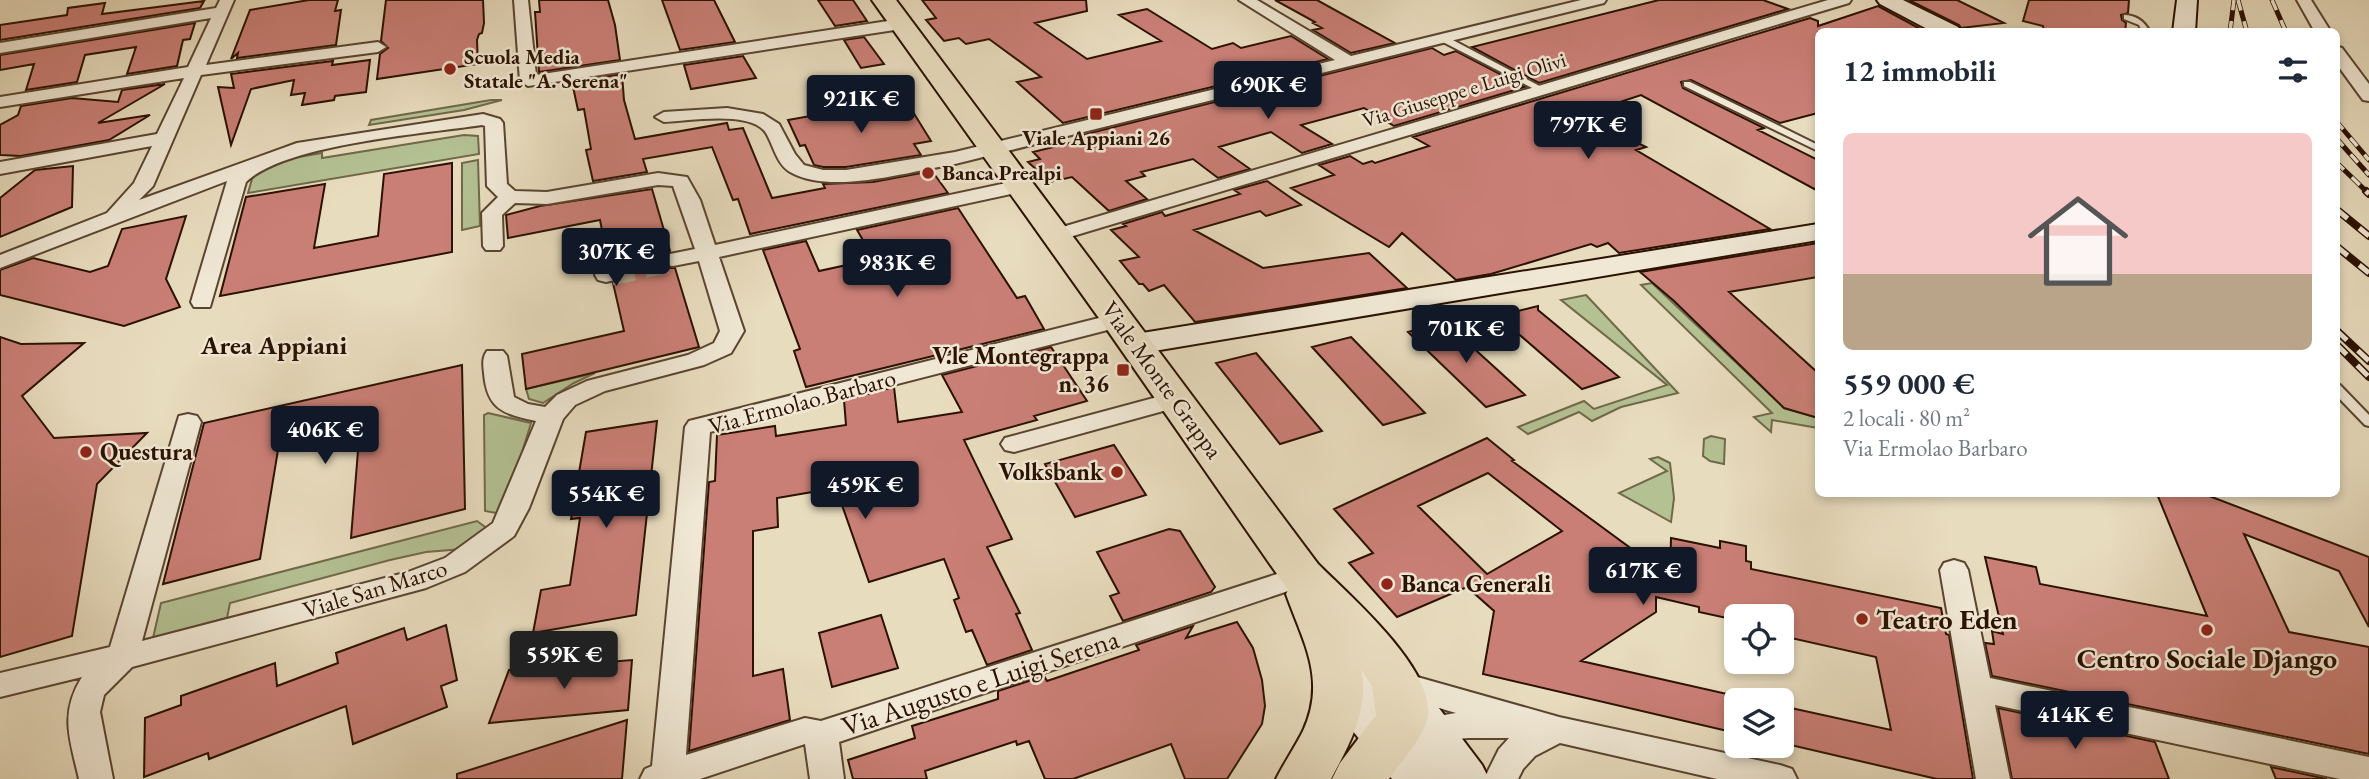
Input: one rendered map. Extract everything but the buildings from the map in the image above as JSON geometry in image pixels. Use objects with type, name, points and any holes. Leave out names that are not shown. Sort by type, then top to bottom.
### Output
[{"type":"main road","name":"Viale Monte Grappa","points":[[884,0],[1128,332],[1302,576]]},
{"type":"main road","points":[[1302,576],[1379,656],[1396,683],[1403,709],[1392,749]]},
{"type":"main road","points":[[1302,576],[1334,659],[1340,685],[1325,739],[1303,779]]},
{"type":"street","points":[[521,0],[528,81],[901,24]]},
{"type":"street","points":[[1246,0],[1350,62]]},
{"type":"street","points":[[664,117],[727,113],[757,118],[773,128],[792,165],[822,176],[846,176],[951,159],[1599,0]]},
{"type":"street","name":"Via Giuseppe e Luigi Olivi","points":[[1056,235],[1844,0]]},
{"type":"street","points":[[1887,0],[1942,28]]},
{"type":"street","points":[[2184,28],[2187,0]]},
{"type":"street","points":[[2304,0],[2321,28]]},
{"type":"street","points":[[0,48],[229,4]]},
{"type":"street","points":[[88,227],[118,211],[143,186],[194,71],[229,4]]},
{"type":"street","points":[[0,103],[194,71],[378,47]]},
{"type":"street","points":[[2340,56],[2369,96]]},
{"type":"street","points":[[0,262],[181,191],[304,147],[483,119],[494,122],[497,186],[510,197],[492,213],[493,246]]},
{"type":"street","points":[[0,168],[165,138]]},
{"type":"street","points":[[202,302],[231,195],[237,180],[253,164]]},
{"type":"street","name":"Viale San Marco","points":[[0,685],[59,669],[122,658],[416,581],[455,565],[504,529],[551,416],[566,400],[596,386],[696,360],[723,348],[732,331],[690,200],[680,181],[658,179],[547,198],[510,197]]},
{"type":"street","points":[[673,260],[1020,186]]},
{"type":"street","points":[[181,191],[209,189],[225,191],[231,195]]},
{"type":"street","points":[[1128,332],[1815,232]]},
{"type":"street","name":"Via Ermolao Barbaro","points":[[662,777],[698,427],[1128,332]]},
{"type":"street","points":[[495,356],[497,394],[510,408],[551,416]]},
{"type":"street","points":[[1014,444],[1177,400]]},
{"type":"street","points":[[96,779],[82,710],[93,683],[122,658],[188,422]]},
{"type":"street","points":[[1954,570],[1993,779]]},
{"type":"street","name":"Via Augusto e Luigi Serena","points":[[662,777],[805,731],[821,734],[1302,576]]},
{"type":"street","points":[[1420,779],[1340,685],[1376,678],[1552,729],[1780,779]]},
{"type":"street","points":[[1976,688],[2369,771]]},
{"type":"street","points":[[1392,749],[1468,725],[1552,729]]},
{"type":"street","points":[[1502,779],[1512,755],[1527,741],[1552,729]]},
{"type":"street","points":[[821,734],[827,779]]},
{"type":"street","points":[[1392,749],[1466,779]]},
{"type":"lane","points":[[2127,17],[2142,24],[2144,28]]},
{"type":"lane","points":[[1444,39],[1543,90]]},
{"type":"lane","points":[[1687,84],[1815,146]]},
{"type":"lane","points":[[2340,392],[2369,422]]},
{"type":"green space","points":[[502,100],[464,110],[369,125],[371,120]]},
{"type":"green space","points":[[464,135],[478,136],[479,154],[248,193],[254,172],[275,161],[322,153],[322,158]]},
{"type":"green space","points":[[478,160],[480,226],[462,230],[462,163]]},
{"type":"green space","points":[[1652,283],[1784,408],[1815,417],[1815,427],[1772,420],[1771,432],[1754,417],[1772,413],[1641,285]]},
{"type":"green space","points":[[1586,295],[1678,393],[1621,407],[1592,421],[1579,412],[1528,434],[1518,427],[1584,401],[1594,409],[1667,385],[1561,300]]},
{"type":"green space","points":[[595,373],[543,403],[529,399],[526,389]]},
{"type":"green space","points":[[488,413],[531,423],[506,505],[496,513],[485,511],[484,415]]},
{"type":"green space","points":[[1711,436],[1725,439],[1724,464],[1710,461],[1703,456],[1704,439]]},
{"type":"green space","points":[[1658,457],[1670,463],[1674,498],[1671,522],[1619,493],[1667,471],[1650,459]]},
{"type":"green space","points":[[477,521],[488,529],[463,549],[426,552],[390,560],[230,603],[227,618],[153,638],[161,603]]},
{"type":"tunnel","points":[[611,274],[673,260]]},
{"type":"railway","points":[[2230,28],[2234,0]]},
{"type":"railway","points":[[2238,0],[2246,28]]},
{"type":"railway","points":[[2272,0],[2284,28]]},
{"type":"railway","points":[[2340,126],[2369,160]]},
{"type":"railway","points":[[2340,142],[2369,175]]},
{"type":"railway","points":[[2340,166],[2368,193]]},
{"type":"railway","points":[[2340,212],[2369,236]]},
{"type":"railway","points":[[2340,249],[2369,273]]},
{"type":"railway","points":[[2340,334],[2369,361]]},
{"type":"railway","points":[[2340,348],[2369,377]]},
{"type":"place","name":"Scuola Media Statale \"A. Serena\"","points":[[450,69]]},
{"type":"place","name":"Viale Appiani 26","points":[[1096,114]]},
{"type":"place","name":"Banca Prealpi","points":[[928,173]]},
{"type":"place","name":"V.le Montegrappa n. 36","points":[[1123,370]]},
{"type":"place","name":"Questura","points":[[86,452]]},
{"type":"place","name":"Volksbank","points":[[1117,472]]},
{"type":"place","name":"Banca Generali","points":[[1387,584]]},
{"type":"place","name":"Teatro Eden","points":[[1862,619]]},
{"type":"place","name":"Centro Sociale Django","points":[[2207,630]]},
{"type":"district","name":"Area Appiani","points":[[274,345]]}]
